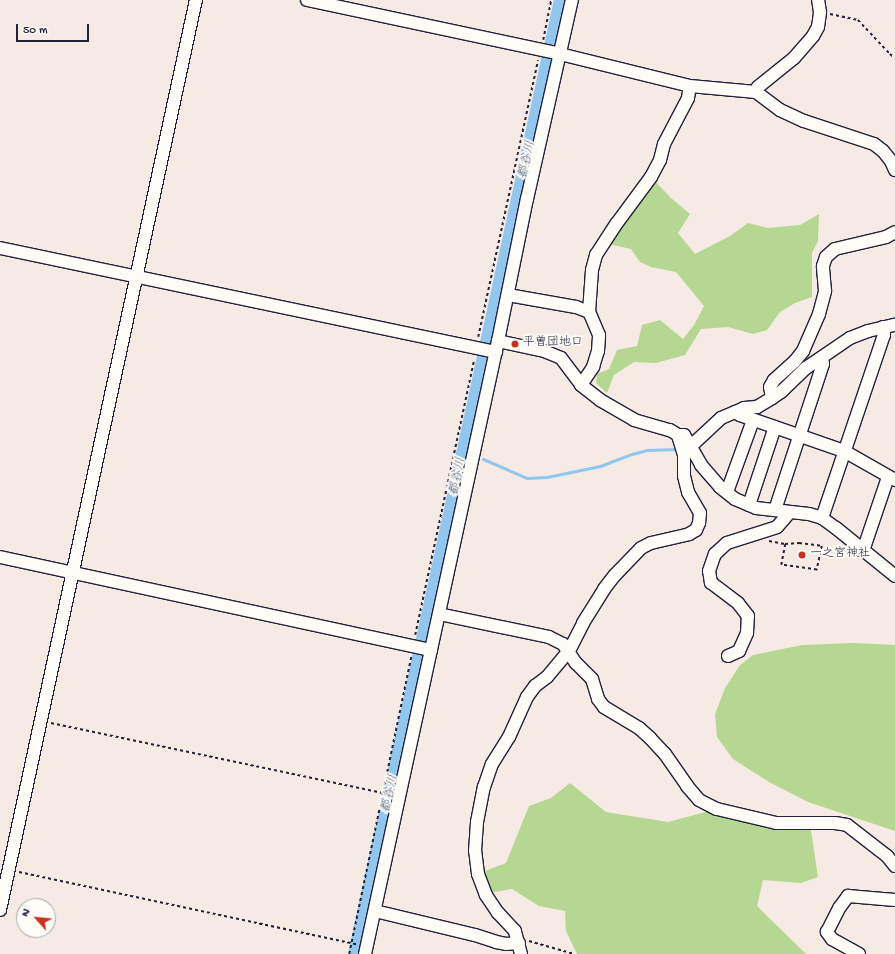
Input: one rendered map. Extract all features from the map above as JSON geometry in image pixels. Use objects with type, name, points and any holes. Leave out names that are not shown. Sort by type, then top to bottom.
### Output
[{"type":"street","points":[[0,910],[196,0]]},
{"type":"street","points":[[307,0],[550,52],[690,86],[756,92],[780,110],[804,121],[874,144],[887,156],[895,170]]},
{"type":"street","points":[[361,946],[375,910],[422,648],[439,614],[489,349],[508,295],[527,200],[550,52],[572,0]]},
{"type":"street","points":[[756,92],[764,82],[794,58],[813,36],[818,26],[819,6]]},
{"type":"street","points":[[581,385],[593,367],[598,351],[598,335],[589,312],[592,270],[596,255],[617,223],[651,177],[660,160],[664,144],[688,98],[690,86]]},
{"type":"street","points":[[771,395],[774,380],[795,361],[803,351],[819,314],[825,291],[823,266],[826,257],[834,249],[886,237],[895,232]]},
{"type":"street","points":[[0,248],[489,349],[544,351],[561,358],[581,385],[600,400],[634,420],[670,430],[678,435],[684,435],[701,465],[735,499],[756,508],[822,518],[895,576]]},
{"type":"street","points":[[508,295],[576,307],[589,312]]},
{"type":"street","points":[[691,446],[722,418],[744,408],[757,407],[771,395],[781,392],[806,368],[850,338],[868,331],[889,326]]},
{"type":"street","points":[[822,518],[884,335],[889,326]]},
{"type":"street","points":[[775,510],[823,364],[822,358]]},
{"type":"street","points":[[735,412],[753,420],[844,451],[891,478],[862,550]]},
{"type":"street","points":[[727,492],[753,420]]},
{"type":"street","points":[[749,505],[775,427]]},
{"type":"street","points":[[520,948],[515,931],[498,913],[486,895],[478,874],[475,851],[477,822],[492,764],[509,737],[527,696],[535,686],[547,677],[569,651],[604,589],[634,555],[651,543],[689,534],[696,530],[699,523],[700,513],[688,492],[684,476],[684,455],[678,435]]},
{"type":"street","points":[[728,656],[739,651],[747,633],[748,616],[738,603],[711,583],[709,571],[715,554],[727,543],[748,538],[777,527],[790,512]]},
{"type":"street","points":[[0,557],[422,648]]},
{"type":"street","points":[[439,614],[549,637],[562,644],[569,651],[576,663],[592,679],[598,699],[604,707],[639,728],[650,738],[665,754],[687,786],[699,800],[717,809],[732,814],[776,823],[835,823],[847,825],[887,856],[895,866]]},
{"type":"street","points":[[859,954],[832,939],[828,932],[840,907],[848,896],[895,900]]},
{"type":"street","points":[[375,910],[475,934],[496,942],[520,948]]},
{"type":"path","points":[[349,954],[361,946],[382,793],[422,648],[489,349],[550,52],[550,0]]},
{"type":"path","points":[[819,6],[858,20],[895,58]]},
{"type":"path","points":[[748,538],[784,544],[799,543],[822,546],[818,570],[781,565],[784,544]]},
{"type":"path","points":[[40,721],[382,793]]},
{"type":"path","points":[[9,869],[361,946]]},
{"type":"path","points":[[520,948],[527,940],[574,954]]},
{"type":"green space","points":[[651,177],[671,198],[690,214],[678,233],[695,254],[730,236],[748,223],[768,228],[800,225],[819,214],[818,241],[812,253],[812,297],[795,303],[780,312],[767,330],[753,334],[728,327],[701,329],[685,355],[656,363],[634,362],[614,375],[607,393],[596,383],[597,374],[609,369],[617,350],[637,346],[642,325],[660,320],[683,339],[694,325],[704,306],[676,272],[651,267],[640,262],[631,249],[604,243]]},
{"type":"green space","points":[[853,643],[895,645],[895,831],[808,802],[769,782],[733,759],[717,737],[715,714],[725,688],[740,665],[753,655],[802,645]]},
{"type":"green space","points":[[570,783],[606,812],[668,822],[717,809],[810,824],[818,877],[801,883],[763,880],[757,906],[806,954],[577,954],[566,931],[565,911],[539,906],[512,889],[490,893],[482,872],[506,863],[529,806],[551,798]]},
{"type":"waterway","name":"都谷川","points":[[356,954],[562,0]]},
{"type":"waterway","points":[[887,321],[895,318]]},
{"type":"waterway","points":[[744,403],[762,398]]},
{"type":"waterway","points":[[483,459],[527,478],[547,477],[600,466],[647,450],[679,449]]},
{"type":"place","name":"平曽団地口","points":[[515,344]]},
{"type":"place","name":"一之宮神社","points":[[802,555]]}]
